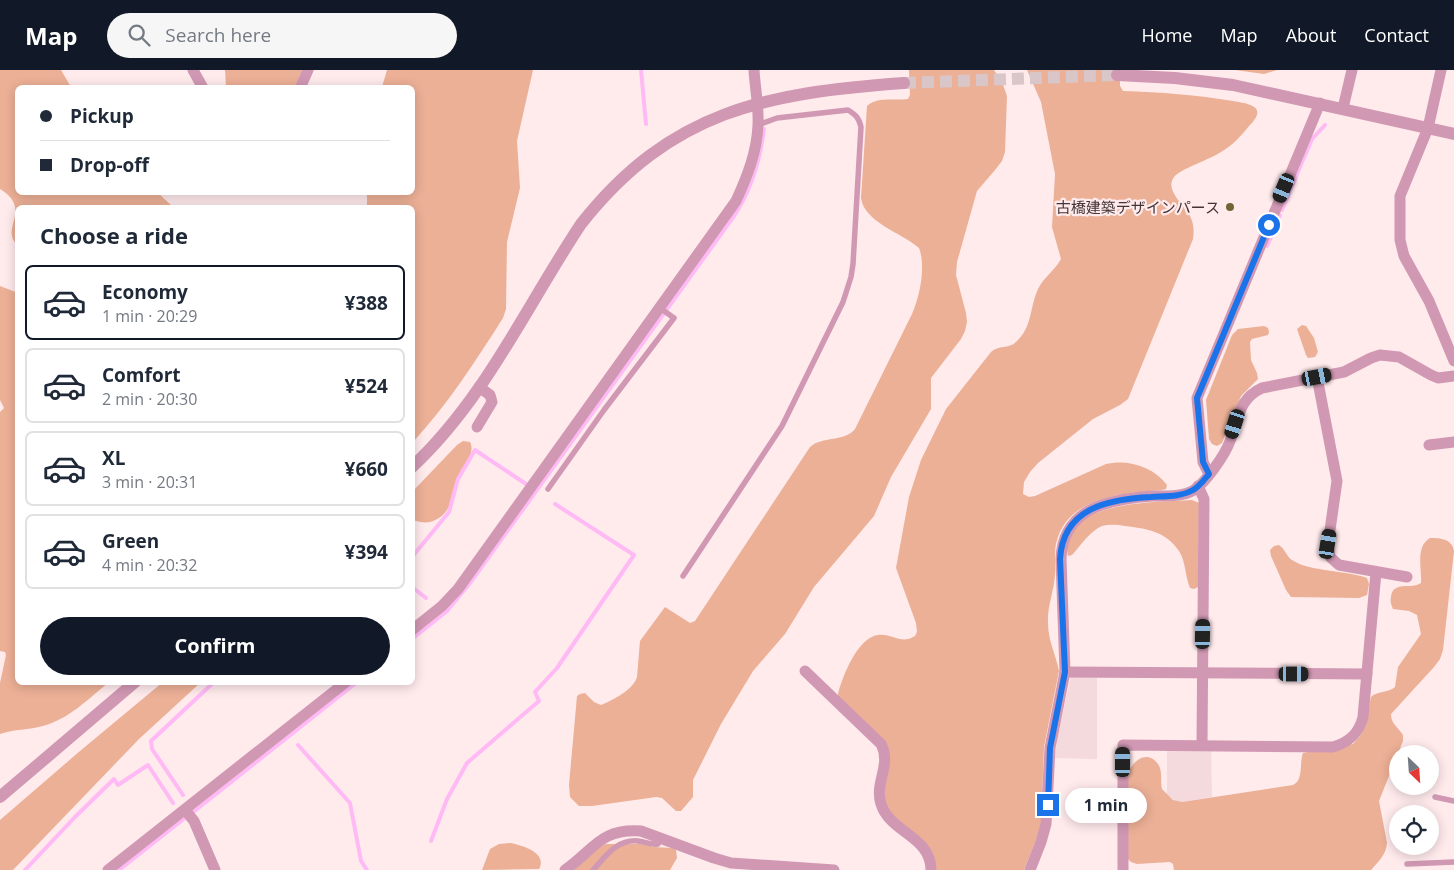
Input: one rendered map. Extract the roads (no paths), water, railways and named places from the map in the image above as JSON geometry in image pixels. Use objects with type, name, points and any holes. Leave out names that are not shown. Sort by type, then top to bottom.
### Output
[{"type":"street","points":[[193,70],[201,85]]},
{"type":"street","points":[[301,85],[308,70]]},
{"type":"street","points":[[415,628],[442,606],[458,588],[662,309],[736,201],[748,171],[758,125],[754,70]]},
{"type":"street","points":[[1343,108],[1352,70]]},
{"type":"street","points":[[1441,70],[1428,128],[1400,196],[1400,240],[1404,256],[1429,301],[1454,361]]},
{"type":"street","points":[[1117,75],[1204,81],[1261,90],[1454,134]]},
{"type":"street","points":[[415,464],[441,437],[479,387],[581,224],[598,202],[639,163],[684,132],[715,117],[756,103],[830,90],[904,83]]},
{"type":"street","points":[[1209,474],[1203,462],[1197,398],[1320,103]]},
{"type":"street","points":[[1030,870],[1042,842],[1046,824],[1050,748],[1065,672],[1060,559],[1061,546],[1065,534],[1072,523],[1081,515],[1110,502],[1129,498],[1185,494],[1198,486],[1209,474],[1227,447],[1245,399],[1253,392],[1262,388],[1344,372],[1380,355],[1399,357],[1438,378],[1454,376]]},
{"type":"street","points":[[1317,377],[1337,481],[1328,551],[1334,562],[1339,565],[1407,577]]},
{"type":"street","points":[[477,427],[492,402],[490,395],[479,387]]},
{"type":"street","points":[[1429,445],[1454,442]]},
{"type":"street","points":[[1198,486],[1204,499],[1202,745]]},
{"type":"street","points":[[1122,870],[1124,744],[1333,746],[1342,744],[1356,733],[1363,717],[1376,572]]},
{"type":"street","points":[[805,671],[881,744],[885,751],[886,759],[880,789],[881,806],[892,820],[925,848],[931,861],[931,870]]},
{"type":"street","points":[[1065,672],[1367,674]]},
{"type":"street","points":[[0,797],[131,685]]},
{"type":"street","points":[[108,870],[342,685]]},
{"type":"street","points":[[185,810],[194,821],[215,870]]},
{"type":"street","points":[[565,870],[605,836],[628,830],[640,831],[732,863],[834,870]]},
{"type":"lane","points":[[683,576],[782,426],[843,302],[851,277],[859,120],[855,114],[848,110],[777,118],[758,125]]},
{"type":"lane","points":[[548,489],[604,410],[674,318],[662,309]]},
{"type":"lane","points":[[1435,797],[1454,801]]},
{"type":"lane","points":[[593,870],[611,851],[624,842],[640,841],[654,845],[658,844],[661,838]]},
{"type":"lane","points":[[1408,864],[1454,862]]},
{"type":"waterway","points":[[641,70],[646,124]]},
{"type":"waterway","points":[[1303,160],[1312,139],[1325,125]]},
{"type":"waterway","points":[[415,637],[447,611],[470,583],[734,216],[754,175],[764,129]]},
{"type":"waterway","points":[[1282,210],[1302,162]]},
{"type":"waterway","points":[[1274,229],[1280,215]]},
{"type":"waterway","points":[[1267,246],[1271,237]]},
{"type":"waterway","points":[[415,553],[449,512],[458,479],[475,450],[526,484]]},
{"type":"waterway","points":[[431,841],[447,799],[467,763],[539,701],[535,692],[557,668],[634,555],[555,504]]},
{"type":"waterway","points":[[415,589],[426,598]]},
{"type":"waterway","points":[[183,795],[152,749],[151,741],[211,685]]},
{"type":"waterway","points":[[192,813],[353,685]]},
{"type":"waterway","points":[[298,745],[350,803],[361,861],[367,870]]},
{"type":"waterway","points":[[25,870],[114,779],[118,785],[148,765],[173,803]]},
{"type":"waterway","points":[[119,870],[186,817]]},
{"type":"tunnel","points":[[904,83],[1117,75]]},
{"type":"place","name":"古橋建築デザインパース","points":[[1230,207]]}]
